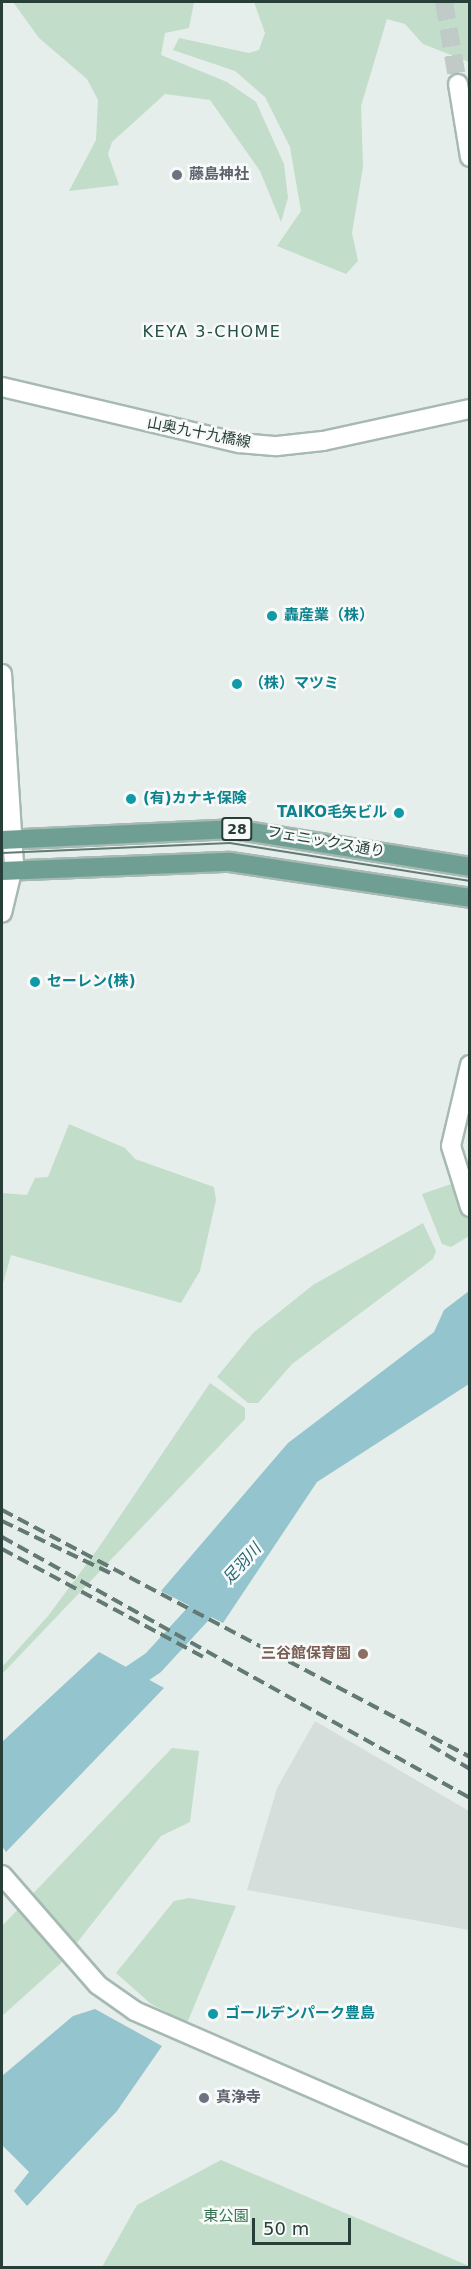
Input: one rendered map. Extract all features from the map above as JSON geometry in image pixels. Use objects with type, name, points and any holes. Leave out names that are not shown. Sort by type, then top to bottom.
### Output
[{"type":"main road","name":"フェニックス通り","points":[[7,839],[233,829],[470,867]]},
{"type":"main road","name":"フェニックス通り","points":[[7,871],[230,862],[470,898]]},
{"type":"street","points":[[458,84],[470,157]]},
{"type":"street","name":"山奥九十九橋線","points":[[2,387],[239,443],[277,446],[332,440],[470,409]]},
{"type":"street","points":[[2,674],[7,839],[7,871],[2,913]]},
{"type":"street","points":[[470,1065],[451,1146],[470,1208]]},
{"type":"street","points":[[2,1875],[98,1985],[178,2033],[470,2157]]},
{"type":"shaded area","points":[[315,1721],[469,1811],[469,1930],[247,1890],[277,1788]]},
{"type":"green space","points":[[13,2],[194,2],[189,28],[165,33],[161,55],[227,82],[256,102],[284,164],[288,198],[281,222],[260,171],[210,100],[165,94],[112,142],[108,154],[119,185],[69,191],[96,140],[98,100],[87,79],[39,38]]},
{"type":"green space","points":[[254,2],[469,2],[469,62],[423,44],[405,24],[387,19],[361,106],[363,167],[352,233],[358,261],[346,274],[277,246],[301,211],[290,147],[265,97],[235,71],[173,50],[179,38],[249,53],[259,50],[265,33]]},
{"type":"green space","points":[[69,1124],[125,1148],[135,1159],[214,1187],[216,1200],[200,1271],[181,1303],[11,1255],[2,1287],[2,1193],[27,1195],[35,1178],[48,1177]]},
{"type":"green space","points":[[469,1178],[469,1236],[451,1247],[442,1244],[422,1194]]},
{"type":"green space","points":[[423,1223],[436,1251],[433,1259],[292,1364],[258,1403],[248,1403],[217,1377],[253,1333],[313,1285]]},
{"type":"green space","points":[[210,1383],[245,1408],[245,1419],[2,1674],[2,1667],[48,1616],[97,1550]]},
{"type":"green space","points":[[172,1748],[199,1751],[190,1822],[161,1836],[61,1963],[2,2016],[2,1926]]},
{"type":"green space","points":[[189,1898],[236,1906],[187,2023],[151,2004],[116,1973],[174,1901]]},
{"type":"green space","name":"東公園","points":[[221,2160],[469,2267],[102,2267],[137,2205]]},
{"type":"water","points":[[469,1291],[469,1384],[317,1482],[223,1623],[161,1591],[288,1443],[434,1332],[444,1310]]},
{"type":"water","points":[[99,1652],[164,1688],[6,1852],[2,1846],[2,1742]]},
{"type":"water","points":[[95,2009],[162,2046],[117,2111],[27,2206],[14,2191],[29,2172],[2,2145],[2,2076],[73,2016]]},
{"type":"waterway","name":"足羽川","points":[[111,1691],[153,1663],[223,1587]]},
{"type":"tunnel","points":[[444,2],[458,84]]},
{"type":"tram line","points":[[2,853],[230,843],[470,881]]},
{"type":"railway","points":[[2,1510],[470,1757]]},
{"type":"railway","points":[[2,1521],[112,1574]]},
{"type":"railway","points":[[2,1537],[470,1798]]},
{"type":"railway","points":[[2,1549],[203,1657]]},
{"type":"railway","points":[[430,1745],[470,1769]]},
{"type":"place","name":"藤島神社","points":[[177,175]]},
{"type":"place","name":"轟産業（株）","points":[[272,616]]},
{"type":"place","name":"（株）マツミ","points":[[237,684]]},
{"type":"place","name":"(有)カナキ保険","points":[[131,799]]},
{"type":"place","name":"TAIKO毛矢ビル","points":[[399,813]]},
{"type":"place","name":"セーレン(株)","points":[[35,982]]},
{"type":"place","name":"三谷館保育園","points":[[363,1654]]},
{"type":"place","name":"ゴールデンパーク豊島","points":[[213,2014]]},
{"type":"place","name":"真浄寺","points":[[204,2098]]},
{"type":"district","name":"KEYA 3-CHOME","points":[[212,332]]}]
